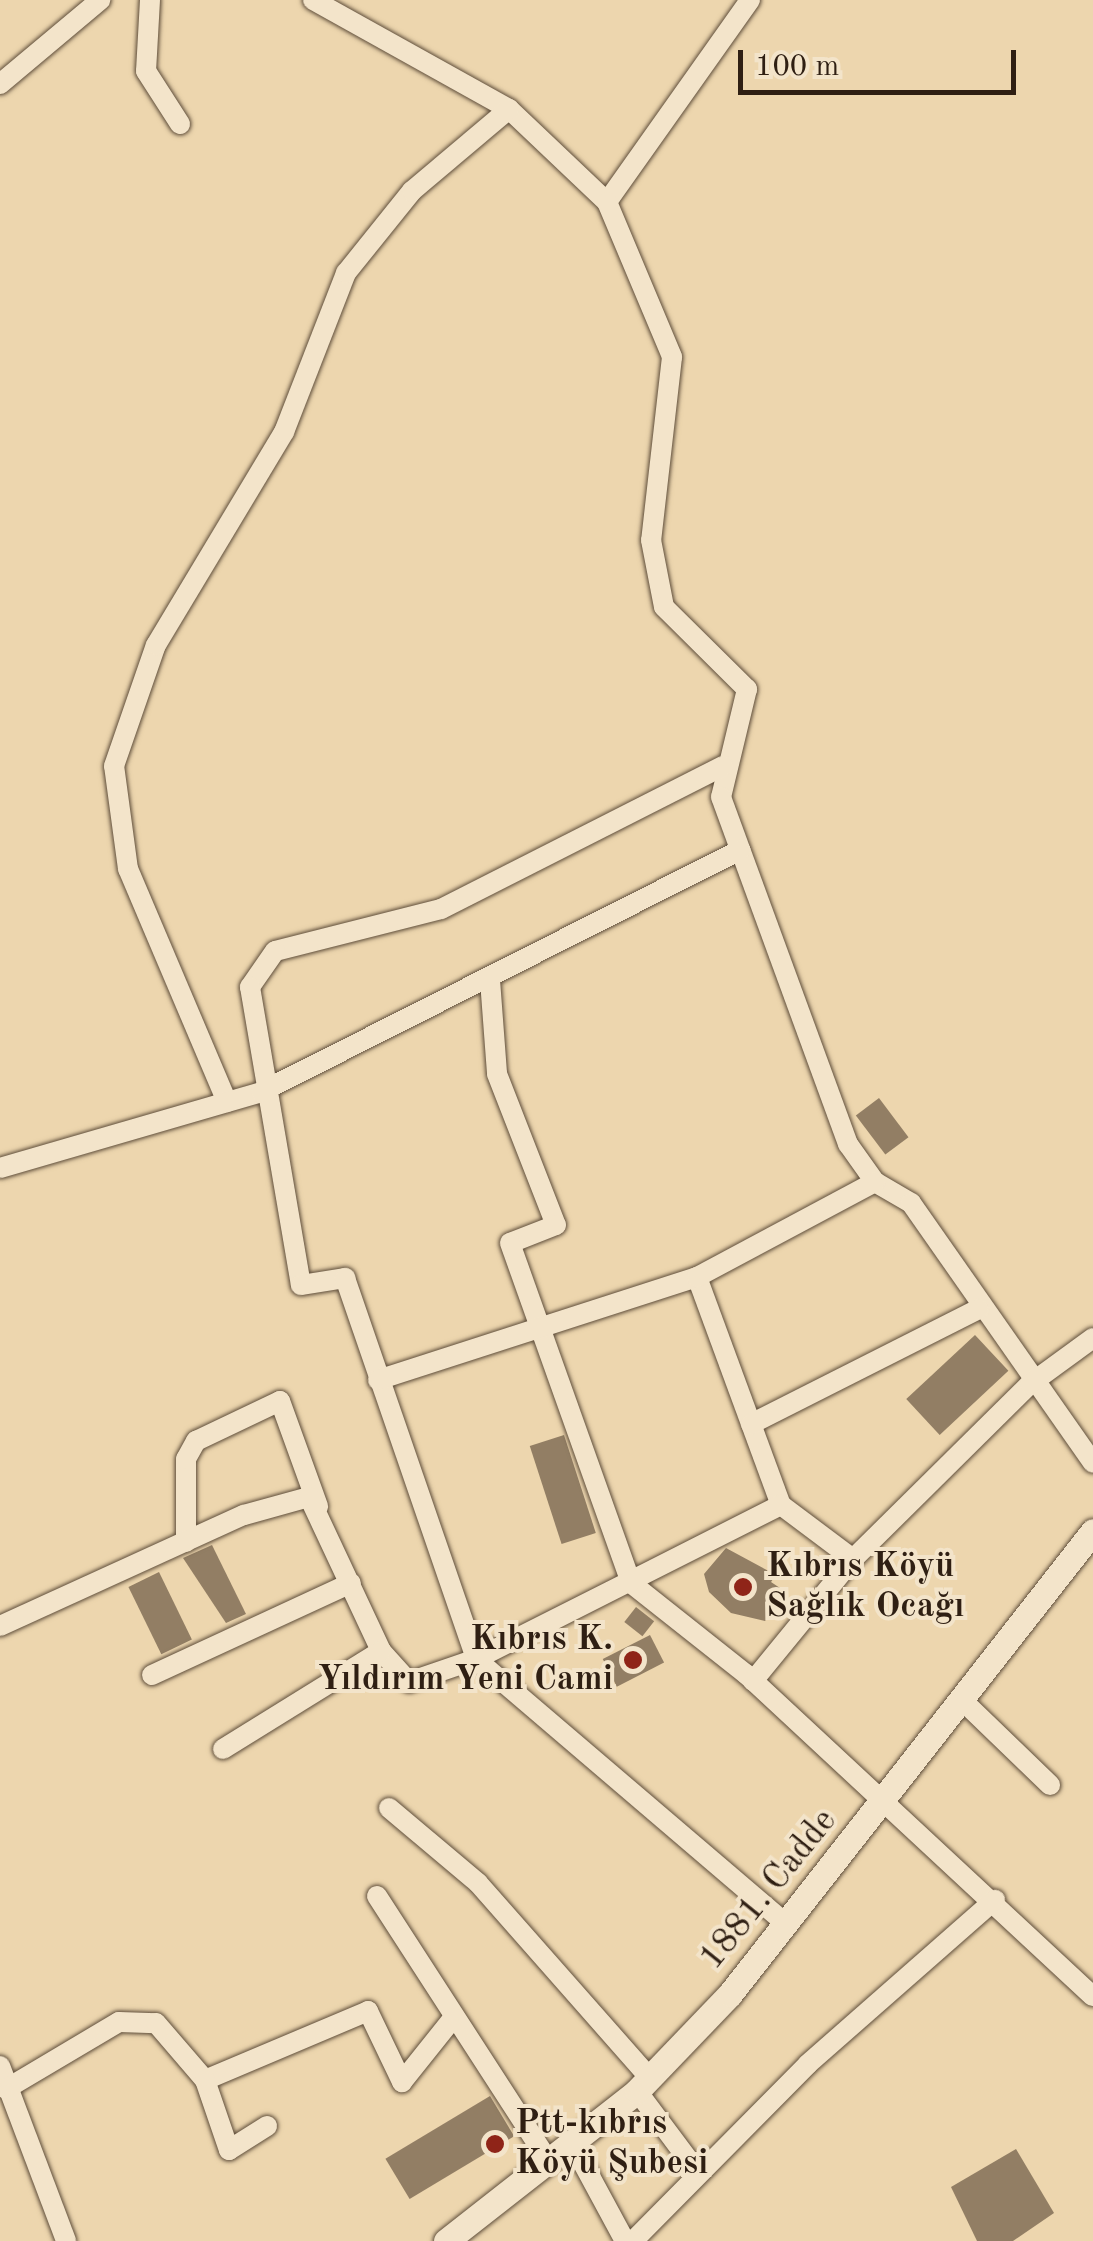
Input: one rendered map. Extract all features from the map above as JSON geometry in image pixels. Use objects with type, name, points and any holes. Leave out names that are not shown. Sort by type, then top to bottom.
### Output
[{"type":"street","points":[[0,84],[100,0]]},
{"type":"street","points":[[150,0],[146,72],[180,124]]},
{"type":"street","points":[[313,0],[509,109],[607,202],[672,357],[651,540],[664,607],[746,689],[723,766],[721,797],[848,1144],[875,1182],[911,1203],[1030,1384],[1093,1463]]},
{"type":"street","points":[[607,202],[750,0]]},
{"type":"street","points":[[226,1102],[128,869],[114,766],[156,645],[284,432],[346,272],[412,191],[509,109]]},
{"type":"street","points":[[723,766],[441,909],[275,951],[250,987],[261,1092],[300,1285],[345,1278],[476,1660],[787,1925]]},
{"type":"street","points":[[0,1168],[261,1092],[490,980],[740,850]]},
{"type":"street","points":[[490,980],[498,1074],[556,1225],[510,1244],[631,1583],[754,1681],[995,1900],[1093,1996]]},
{"type":"street","points":[[378,1380],[697,1278],[875,1182]]},
{"type":"street","points":[[697,1278],[781,1505],[852,1559]]},
{"type":"street","points":[[751,1424],[979,1308]]},
{"type":"street","points":[[754,1681],[852,1559],[1030,1384],[1093,1338]]},
{"type":"street","points":[[186,1542],[186,1459],[196,1441],[280,1401],[318,1508],[381,1651],[408,1682],[476,1660],[781,1505]]},
{"type":"street","points":[[0,1626],[290,1498],[318,1508]]},
{"type":"street","name":"1881. Cadde","points":[[446,2241],[643,2084],[787,1925],[1093,1532]]},
{"type":"street","points":[[152,1675],[351,1582]]},
{"type":"street","points":[[222,1749],[381,1651]]},
{"type":"street","points":[[963,1702],[1050,1785]]},
{"type":"street","points":[[389,1808],[478,1883],[643,2084],[696,2170]]},
{"type":"street","points":[[377,1896],[549,2162]]},
{"type":"street","points":[[633,2241],[696,2170],[995,1900]]},
{"type":"street","points":[[205,2080],[368,2011],[402,2082],[453,2018]]},
{"type":"street","points":[[6,2089],[119,2022],[156,2023],[205,2080],[229,2150],[267,2126]]},
{"type":"street","points":[[0,2066],[66,2241]]},
{"type":"street","points":[[572,2143],[625,2241]]},
{"type":"building","points":[[879,1098],[908,1137],[885,1155],[856,1115]]},
{"type":"building","points":[[975,1335],[1008,1371],[940,1435],[906,1399]]},
{"type":"building","points":[[564,1435],[596,1533],[562,1544],[530,1446]]},
{"type":"building","points":[[212,1545],[246,1614],[226,1623],[183,1558]]},
{"type":"building","name":"Kıbrıs Köyü Sağlık Ocağı","points":[[726,1548],[776,1575],[771,1582],[786,1592],[765,1621],[731,1613],[709,1592],[704,1574]]},
{"type":"building","points":[[159,1572],[192,1639],[161,1654],[128,1587]]},
{"type":"building","points":[[636,1607],[654,1621],[642,1636],[624,1622]]},
{"type":"building","name":"Kıbrıs K. Yıldırım Yeni Cami","points":[[650,1635],[664,1663],[617,1687],[603,1659]]},
{"type":"building","points":[[490,2096],[514,2136],[410,2199],[385,2159]]},
{"type":"building","points":[[1016,2149],[1054,2213],[1013,2241],[977,2241],[951,2187]]},
{"type":"place","name":"Kıbrıs Köyü Sağlık Ocağı","points":[[743,1587]]},
{"type":"place","name":"Kıbrıs K. Yıldırım Yeni Cami","points":[[633,1660]]},
{"type":"place","name":"Ptt-kıbrıs Köyü Şubesi","points":[[495,2144]]}]
